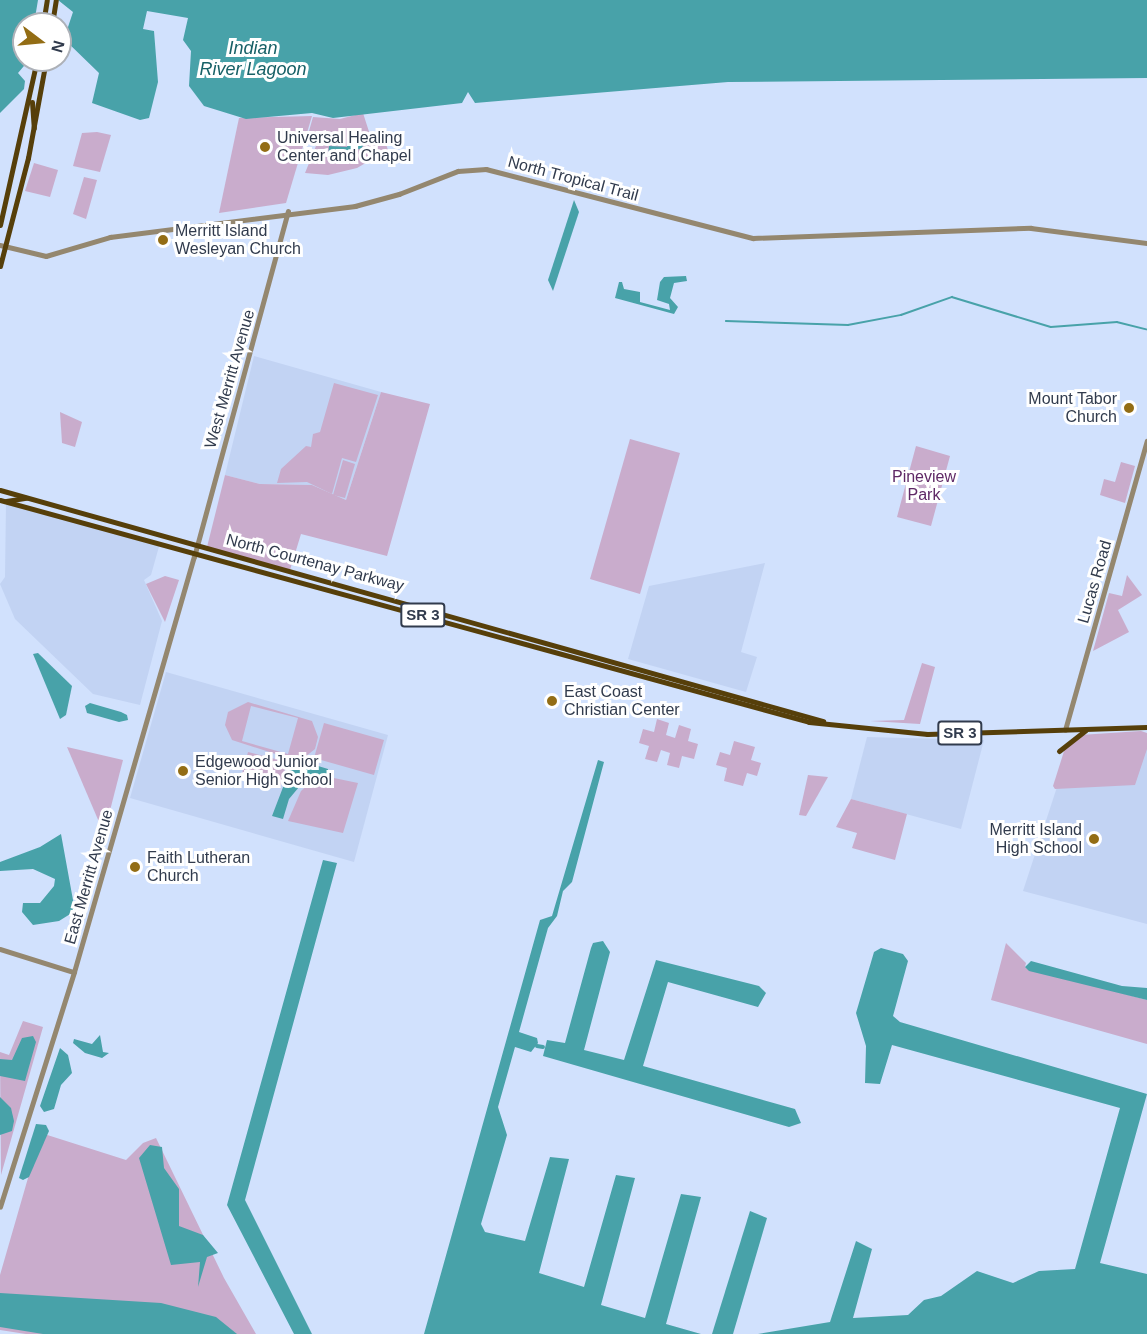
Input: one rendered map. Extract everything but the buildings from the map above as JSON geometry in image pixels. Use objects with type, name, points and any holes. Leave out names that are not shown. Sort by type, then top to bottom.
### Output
[{"type":"main road","points":[[0,225],[35,72]]},
{"type":"main road","points":[[0,266],[3,245],[34,129],[44,72]]},
{"type":"main road","points":[[34,77],[31,121],[34,129]]},
{"type":"main road","name":"North Courtenay Parkway","points":[[0,490],[830,723]]},
{"type":"main road","points":[[2,499],[8,492]]},
{"type":"main road","points":[[2,499],[28,498]]},
{"type":"main road","name":"North Courtenay Parkway","points":[[2,499],[730,701],[830,723],[904,734],[1147,727]]},
{"type":"main road","points":[[61,516],[75,511]]},
{"type":"main road","points":[[72,519],[90,515]]},
{"type":"main road","points":[[116,532],[133,527]]},
{"type":"main road","points":[[128,535],[145,530]]},
{"type":"main road","points":[[1059,751],[1075,735],[1089,729]]},
{"type":"street","name":"North Tropical Trail","points":[[3,245],[46,256],[104,238],[278,213],[355,206],[399,195],[458,171],[486,169],[753,238],[1031,228],[1147,243]]},
{"type":"street","name":"West Merritt Avenue","points":[[195,553],[288,212]]},
{"type":"street","points":[[278,213],[284,224]]},
{"type":"street","name":"Lucas Road","points":[[1065,730],[1147,441]]},
{"type":"street","name":"East Merritt Avenue","points":[[0,1207],[74,972],[195,553]]},
{"type":"street","points":[[0,949],[74,972]]},
{"type":"shaded area","points":[[254,356],[381,392],[346,500],[312,485],[260,484],[225,475]]},
{"type":"shaded area","points":[[6,503],[160,543],[151,575],[144,580],[162,621],[140,705],[93,694],[15,619],[0,584],[5,577]]},
{"type":"shaded area","points":[[765,563],[741,652],[757,657],[746,692],[628,659],[649,586]]},
{"type":"shaded area","points":[[166,672],[388,735],[354,862],[130,798]]},
{"type":"shaded area","name":"Merritt Island High School","points":[[1147,736],[1147,924],[1023,891],[1057,787]]},
{"type":"shaded area","points":[[867,737],[984,740],[961,829],[851,799]]},
{"type":"green space","points":[[363,113],[372,141],[386,144],[388,150],[357,168],[328,175],[305,173],[316,146],[307,138],[313,117],[340,119]]},
{"type":"green space","points":[[312,116],[286,203],[219,213],[239,118]]},
{"type":"green space","points":[[97,132],[111,135],[100,172],[73,166],[82,133]]},
{"type":"green space","points":[[34,163],[58,170],[50,197],[25,191]]},
{"type":"green space","points":[[84,177],[97,180],[86,219],[73,214]]},
{"type":"green space","points":[[334,383],[378,395],[356,462],[342,458],[332,494],[307,482],[277,483],[281,469],[306,446],[311,447],[313,434],[320,432]]},
{"type":"green space","points":[[381,392],[430,404],[387,556],[301,534],[290,570],[207,547],[225,475],[260,484],[312,485],[346,500]]},
{"type":"green space","points":[[60,412],[82,422],[75,447],[62,443]]},
{"type":"green space","points":[[630,439],[680,453],[640,594],[590,579]]},
{"type":"green space","name":"Pineview Park","points":[[916,446],[950,456],[931,526],[897,517]]},
{"type":"green space","points":[[343,460],[355,464],[345,498],[333,495]]},
{"type":"green space","points":[[1121,462],[1135,466],[1125,503],[1100,495],[1104,479],[1115,482]]},
{"type":"green space","points":[[1127,575],[1142,595],[1118,610],[1129,632],[1093,651],[1109,593],[1122,596]]},
{"type":"green space","points":[[165,576],[179,580],[165,622],[146,584]]},
{"type":"green space","points":[[922,663],[935,667],[920,724],[870,721],[904,720]]},
{"type":"green space","points":[[248,702],[312,721],[318,737],[315,749],[305,757],[291,759],[232,740],[225,725],[228,712]],"holes":[[[251,706],[298,718],[288,754],[242,741]]]},
{"type":"green space","points":[[657,719],[669,723],[666,735],[675,738],[679,725],[691,729],[688,741],[698,744],[694,759],[682,756],[679,768],[667,765],[670,753],[661,750],[657,762],[645,759],[649,746],[639,743],[643,729],[654,732]]},
{"type":"green space","points":[[324,723],[384,740],[374,775],[314,758]]},
{"type":"green space","points":[[1141,731],[1147,733],[1147,749],[1135,785],[1055,789],[1053,786],[1066,745],[1080,735]]},
{"type":"green space","points":[[734,741],[755,747],[751,760],[761,763],[757,776],[747,773],[743,786],[724,781],[727,768],[716,765],[720,752],[730,755]]},
{"type":"green space","points":[[67,747],[123,760],[105,830],[102,829]]},
{"type":"green space","points":[[248,752],[287,762],[280,788],[241,777]]},
{"type":"green space","points":[[808,775],[828,777],[806,816],[799,815]]},
{"type":"green space","points":[[329,777],[358,783],[343,833],[288,821],[301,791],[312,781]]},
{"type":"green space","points":[[851,799],[907,814],[895,860],[852,848],[857,833],[836,827]]},
{"type":"green space","points":[[1006,943],[1026,963],[1025,967],[1147,1000],[1147,1044],[991,1000]]},
{"type":"green space","points":[[23,1021],[43,1027],[1,1175],[0,1052],[9,1055]]},
{"type":"green space","points":[[41,1133],[126,1160],[143,1143],[156,1138],[224,1278],[256,1334],[26,1334],[0,1330],[0,1275]]},
{"type":"water","points":[[0,0],[38,0],[36,12],[12,12],[12,72],[19,72],[25,81],[24,89],[0,113]]},
{"type":"water","name":"Indian River Lagoon","points":[[58,0],[1147,0],[1147,78],[728,82],[475,103],[468,92],[462,103],[333,118],[312,113],[246,119],[204,106],[189,86],[191,51],[183,40],[188,18],[147,11],[143,29],[154,31],[158,82],[149,118],[140,120],[92,103],[99,73],[72,47],[73,12]]},
{"type":"water","points":[[357,135],[365,140],[362,148],[344,154],[341,160],[328,161],[329,146],[347,147],[349,139]]},
{"type":"water","points":[[574,200],[579,212],[553,291],[548,280]]},
{"type":"water","points":[[686,276],[687,281],[674,283],[670,298],[678,307],[674,314],[615,298],[619,282],[622,282],[624,289],[640,292],[640,302],[670,310],[669,304],[657,300],[660,282],[664,277]]},
{"type":"water","points":[[38,653],[72,686],[66,715],[60,719],[33,654]]},
{"type":"water","points":[[90,703],[121,712],[127,715],[128,720],[119,722],[87,713],[85,706]]},
{"type":"water","points":[[598,760],[604,762],[572,882],[563,891],[557,916],[548,928],[519,1032],[537,1038],[538,1043],[531,1052],[515,1047],[498,1107],[507,1135],[481,1224],[485,1232],[525,1241],[550,1157],[569,1159],[539,1273],[584,1287],[616,1175],[635,1178],[601,1305],[645,1318],[681,1194],[701,1197],[666,1324],[701,1334],[424,1334],[540,920],[552,916]]},
{"type":"water","points":[[305,762],[328,769],[328,773],[299,787],[289,799],[283,819],[272,816],[290,769]]},
{"type":"water","points":[[61,834],[75,911],[59,921],[33,925],[22,912],[23,903],[40,903],[54,886],[55,879],[33,869],[0,871],[0,862],[40,847]]},
{"type":"water","points":[[323,860],[337,863],[245,1200],[312,1334],[294,1334],[227,1205]]},
{"type":"water","points":[[603,941],[610,952],[584,1050],[624,1060],[656,960],[759,986],[766,993],[758,1007],[668,982],[643,1066],[795,1109],[801,1123],[789,1127],[543,1056],[547,1040],[565,1043],[591,948],[593,943]]},
{"type":"water","points":[[881,948],[903,954],[908,961],[893,1016],[900,1022],[1147,1094],[1100,1263],[1147,1274],[1147,1334],[758,1334],[830,1322],[856,1241],[872,1249],[853,1318],[908,1315],[924,1300],[941,1296],[977,1271],[1013,1283],[1039,1271],[1075,1269],[1120,1108],[892,1045],[880,1084],[865,1083],[866,1046],[856,1013],[874,952]]},
{"type":"water","points":[[1031,961],[1122,986],[1147,988],[1147,1000],[1029,971],[1025,967]]},
{"type":"water","points":[[100,1035],[103,1052],[109,1053],[102,1058],[85,1053],[73,1043],[74,1039],[92,1044]]},
{"type":"water","points":[[33,1036],[36,1042],[25,1081],[0,1076],[0,1059],[12,1060],[22,1038]]},
{"type":"water","points":[[60,1048],[68,1055],[72,1073],[61,1085],[54,1109],[44,1112],[40,1106]]},
{"type":"water","points":[[0,1097],[11,1108],[14,1121],[12,1131],[0,1135]]},
{"type":"water","points":[[36,1124],[46,1125],[49,1131],[29,1177],[23,1180],[19,1178]]},
{"type":"water","points":[[150,1145],[162,1147],[164,1168],[179,1189],[179,1226],[203,1235],[218,1253],[207,1257],[198,1287],[200,1262],[171,1265],[139,1158]]},
{"type":"water","points":[[750,1211],[767,1218],[733,1334],[712,1334]]},
{"type":"water","points":[[0,1293],[161,1303],[216,1317],[237,1334],[43,1334],[0,1327]]},
{"type":"waterway","points":[[726,321],[848,325],[901,315],[952,297],[1051,327],[1117,322],[1146,329]]},
{"type":"waterway","points":[[537,1046],[543,1047]]},
{"type":"place","name":"Universal Healing Center and Chapel","points":[[265,147]]},
{"type":"place","name":"Merritt Island Wesleyan Church","points":[[163,240]]},
{"type":"place","name":"Mount Tabor Church","points":[[1129,408]]},
{"type":"place","name":"East Coast Christian Center","points":[[552,701]]},
{"type":"place","name":"Edgewood Junior Senior High School","points":[[183,771]]},
{"type":"place","name":"Merritt Island High School","points":[[1094,839]]},
{"type":"place","name":"Faith Lutheran Church","points":[[135,867]]}]
